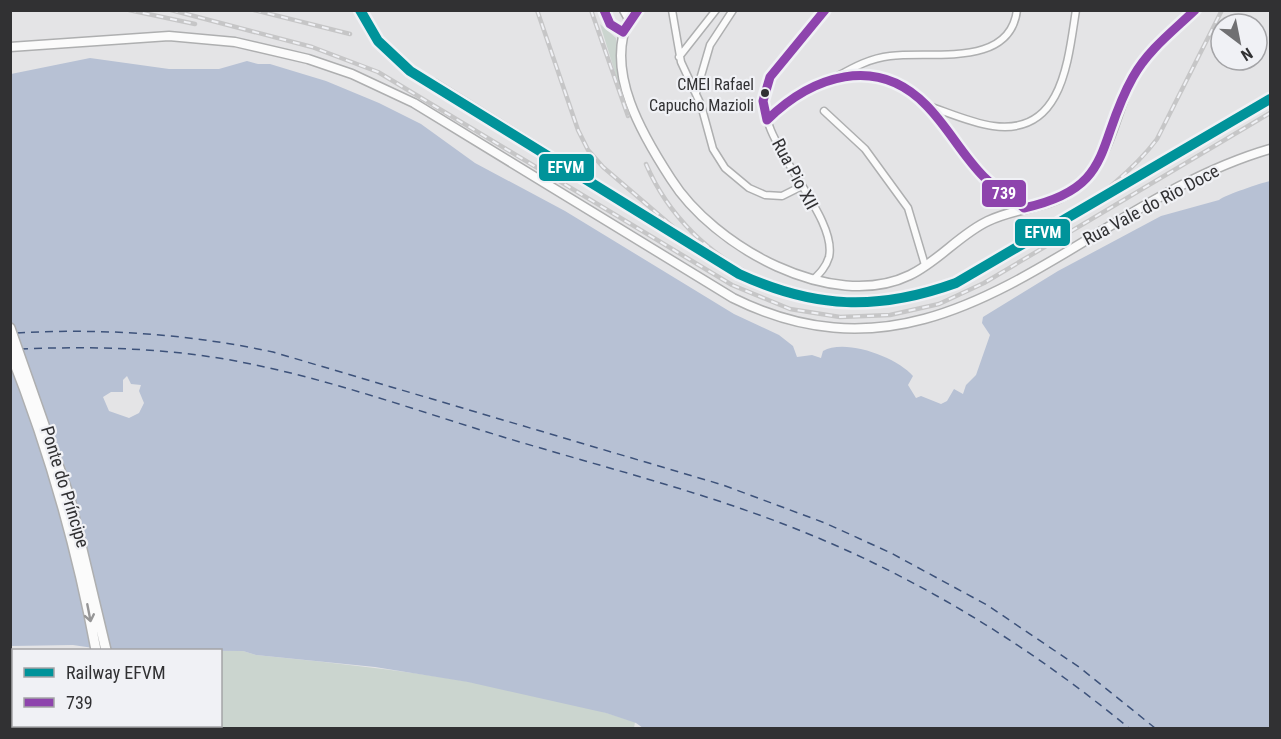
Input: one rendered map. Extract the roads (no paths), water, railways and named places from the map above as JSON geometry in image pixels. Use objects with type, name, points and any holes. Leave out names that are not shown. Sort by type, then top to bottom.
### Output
[{"type":"main road","name":"Ponte do Príncipe","points":[[10,328],[42,412],[70,500],[106,649]]},
{"type":"main road","name":"Ponte do Príncipe","points":[[10,351],[62,502],[81,573],[96,649]]},
{"type":"street","points":[[604,10],[610,24],[623,32]]},
{"type":"street","points":[[624,10],[629,19]]},
{"type":"street","points":[[638,10],[629,19],[623,32],[621,59],[632,106],[656,155],[683,199],[696,212],[757,257],[784,271],[813,280],[866,286],[899,279],[925,265],[978,226],[1024,208],[1058,201],[1088,176],[1104,152],[1138,68],[1165,37],[1196,10]]},
{"type":"street","points":[[672,10],[679,57],[696,93],[713,149],[733,176],[749,188],[765,195],[782,196],[802,186]]},
{"type":"street","points":[[679,57],[716,10]]},
{"type":"street","points":[[696,93],[710,45],[733,10]]},
{"type":"street","name":"Rua Pio XII","points":[[813,280],[828,259],[828,239],[767,120],[763,101],[770,77],[825,10]]},
{"type":"street","points":[[767,120],[784,102],[802,89],[832,79],[878,58],[992,48],[1011,32],[1017,10]]},
{"type":"street","points":[[926,105],[990,126],[1015,126],[1035,117],[1051,102],[1063,84],[1076,10]]},
{"type":"street","name":"Rua Vale do Rio Doce","points":[[10,46],[169,36],[235,42],[308,59],[352,74],[414,103],[699,279],[752,307],[796,323],[836,328],[875,328],[918,322],[956,310],[1194,179],[1246,156],[1270,149]]},
{"type":"street","points":[[832,79],[860,75],[880,78],[910,92],[926,105],[981,175],[1024,208]]},
{"type":"street","points":[[824,111],[865,149],[908,208],[925,265]]},
{"type":"water","points":[[90,58],[169,69],[219,69],[247,61],[270,64],[326,81],[379,103],[421,124],[475,163],[565,211],[734,314],[779,335],[793,346],[797,357],[812,355],[821,358],[823,351],[844,347],[857,348],[883,356],[913,376],[908,385],[916,398],[921,396],[941,404],[947,401],[954,389],[963,394],[966,385],[976,375],[990,335],[982,323],[983,317],[1058,271],[1161,216],[1219,200],[1235,192],[1270,181],[1270,728],[643,728],[636,723],[606,713],[468,682],[375,667],[256,655],[243,651],[222,651],[222,649],[100,649],[73,645],[11,646],[11,74]],"holes":[[[127,376],[131,384],[141,385],[139,391],[144,403],[139,413],[129,418],[109,411],[103,397],[111,392],[123,392],[123,380]]]},
{"type":"railway","points":[[129,10],[195,24]]},
{"type":"railway","points":[[171,10],[312,47],[378,72],[732,285],[790,309],[840,317],[890,315],[939,304],[984,283],[1270,113]]},
{"type":"railway","points":[[254,10],[350,34]]},
{"type":"railway","points":[[537,10],[578,130],[588,150],[603,167],[693,244]]},
{"type":"railway","points":[[591,10],[628,116]]},
{"type":"railway","points":[[1066,220],[1126,173],[1157,139],[1222,10]]},
{"type":"railway","points":[[435,80],[639,207]]},
{"type":"railway","points":[[646,164],[666,201],[692,232],[724,258],[759,278],[797,292],[838,299],[879,298],[937,286],[1048,231]]},
{"type":"rail line","name":"EFVM","points":[[360,10],[378,41],[410,71],[739,274],[767,286],[820,300],[873,302],[927,292],[956,283],[1270,99]]},
{"type":"place","name":"CMEI Rafael Capucho Mazioli","points":[[765,93]]}]
